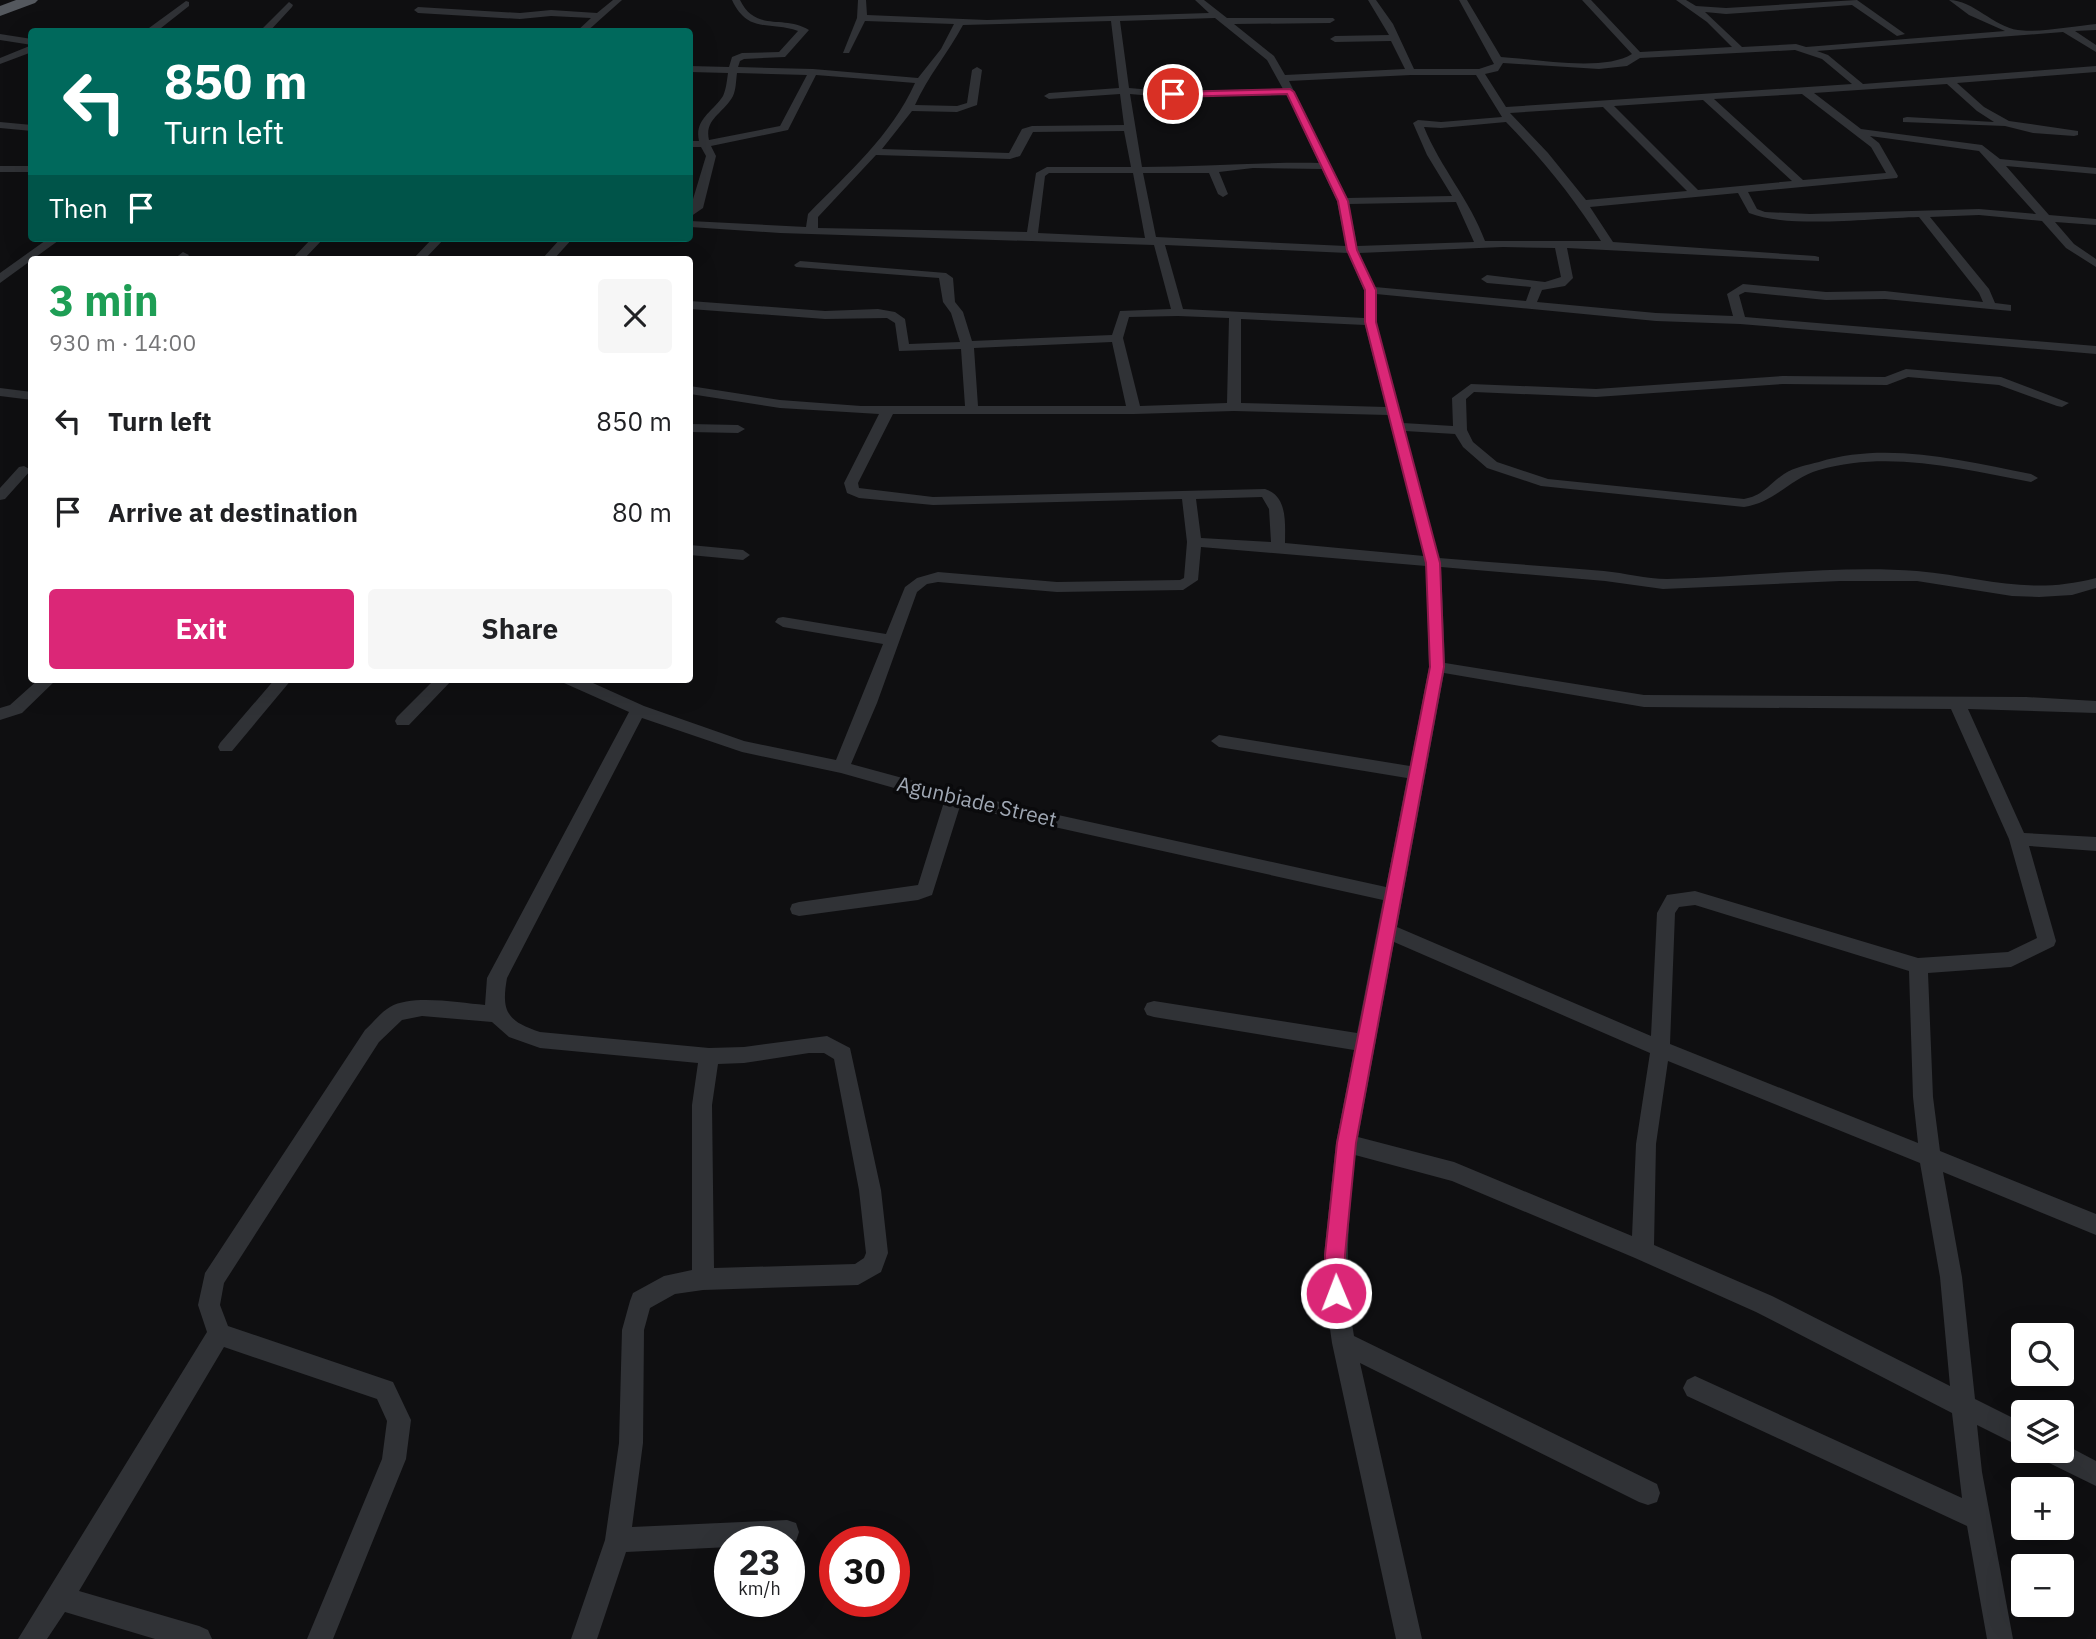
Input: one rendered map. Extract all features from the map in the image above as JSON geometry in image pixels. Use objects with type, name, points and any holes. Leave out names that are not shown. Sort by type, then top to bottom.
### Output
[{"type":"highway","points":[[0,8],[16,0]]},
{"type":"highway","points":[[0,8],[30,0]]},
{"type":"street","points":[[585,28],[618,0]]},
{"type":"street","points":[[693,211],[697,208],[711,156],[702,131],[706,121],[729,96],[737,57],[782,55],[804,30],[747,19],[736,0]]},
{"type":"street","points":[[846,51],[862,18],[862,0]]},
{"type":"street","points":[[1199,0],[1220,12],[1271,58],[1343,201],[1352,250],[1370,290],[1370,322],[1433,563],[1437,667],[1346,1143],[1335,1255],[1336,1293],[1344,1343],[1409,1639]]},
{"type":"street","points":[[1373,0],[1411,72]]},
{"type":"street","points":[[1049,96],[1123,91],[1173,94],[1411,72],[1479,72],[1495,69],[1499,65],[1498,60],[1463,0]]},
{"type":"street","points":[[1586,0],[1638,55]]},
{"type":"street","points":[[1680,0],[1695,9],[1740,50]]},
{"type":"street","points":[[1953,0],[1972,13],[2015,32]]},
{"type":"street","points":[[1695,9],[1726,11],[1853,1],[1900,34]]},
{"type":"street","points":[[155,28],[186,4]]},
{"type":"street","points":[[267,28],[289,5]]},
{"type":"street","points":[[418,10],[520,16],[551,13],[599,16]]},
{"type":"street","points":[[862,18],[960,22],[1115,19],[1220,12],[1330,20]]},
{"type":"street","points":[[1115,19],[1129,128],[1151,239],[1159,243],[1178,312]]},
{"type":"street","points":[[812,229],[811,216],[874,152],[909,108],[921,81],[945,50],[960,22]]},
{"type":"street","points":[[1498,60],[1599,66],[1625,64],[1638,55],[1785,47],[1808,50],[2096,27]]},
{"type":"street","points":[[2067,30],[2096,50]]},
{"type":"street","points":[[0,37],[28,41]]},
{"type":"street","points":[[1335,38],[1394,38]]},
{"type":"street","points":[[0,61],[28,50]]},
{"type":"street","points":[[1808,50],[1825,57],[1860,86]]},
{"type":"street","points":[[693,69],[813,72],[921,81]]},
{"type":"street","points":[[1481,244],[1474,222],[1431,156],[1418,124],[1484,121],[1507,115],[1606,104],[2096,69]]},
{"type":"street","points":[[909,108],[957,109],[972,105],[977,70]]},
{"type":"street","points":[[693,144],[784,128],[813,72]]},
{"type":"street","points":[[1479,72],[1507,115],[1544,155],[1583,204],[1609,245]]},
{"type":"street","points":[[1949,81],[1985,115],[2005,125]]},
{"type":"street","points":[[1583,204],[1893,176],[1893,171],[1875,145],[1804,90]]},
{"type":"street","points":[[1706,97],[1800,183]]},
{"type":"street","points":[[1606,104],[1695,192]]},
{"type":"street","points":[[1907,120],[2005,125],[2074,133]]},
{"type":"street","points":[[1484,121],[1518,128]]},
{"type":"street","points":[[0,125],[28,128]]},
{"type":"street","points":[[874,152],[1010,156],[1016,154],[1026,131],[1032,129],[1129,128]]},
{"type":"street","points":[[1861,132],[1982,148],[2079,255],[2096,264]]},
{"type":"street","points":[[1997,162],[2096,171]]},
{"type":"street","points":[[1032,236],[1042,171],[1213,170],[1253,165],[1325,166]]},
{"type":"street","points":[[0,178],[5,169],[28,169]]},
{"type":"street","points":[[1213,170],[1223,194]]},
{"type":"street","points":[[1741,189],[1753,211],[1763,215],[1810,217],[1954,212],[2043,216],[2096,222]]},
{"type":"street","points":[[1343,201],[1457,199]]},
{"type":"street","points":[[1923,215],[1985,292],[1991,307]]},
{"type":"street","points":[[693,224],[780,230],[1032,236],[1352,250],[1481,244],[1609,245],[1815,259]]},
{"type":"street","points":[[31,256],[51,242]]},
{"type":"street","points":[[301,256],[314,242]]},
{"type":"street","points":[[422,256],[435,242]]},
{"type":"street","points":[[551,256],[563,242]]},
{"type":"street","points":[[1530,305],[1537,287],[1561,283],[1567,278],[1560,244]]},
{"type":"street","points":[[0,279],[28,258]]},
{"type":"street","points":[[800,265],[942,275],[947,278],[949,302],[957,312],[967,344],[972,411]]},
{"type":"street","points":[[1487,279],[1544,285]]},
{"type":"street","points":[[1740,320],[1733,294],[1743,288],[1826,296],[1885,295],[2007,309]]},
{"type":"street","points":[[1370,290],[1656,317],[1740,320],[2096,350]]},
{"type":"street","points":[[693,305],[825,315],[891,315],[901,322],[903,348],[1117,338]]},
{"type":"street","points":[[1133,410],[1117,338],[1124,314],[1178,312],[1370,322]]},
{"type":"street","points":[[1234,407],[1235,317]]},
{"type":"street","points":[[2031,478],[1909,457],[1863,456],[1796,473],[1761,501],[1744,503],[1546,483],[1492,465],[1468,444],[1460,430],[1459,398],[1471,388],[1596,393],[1783,380],[1833,383],[1887,381],[1906,373],[2001,381],[2062,402]]},
{"type":"street","points":[[693,390],[780,404],[888,410],[1133,410],[1234,407],[1395,419],[1460,430]]},
{"type":"street","points":[[0,392],[28,392]]},
{"type":"street","points":[[888,410],[851,484],[852,490],[859,494],[933,501],[1265,493],[1276,503],[1278,547]]},
{"type":"street","points":[[693,428],[737,429]]},
{"type":"street","points":[[0,496],[24,470]]},
{"type":"street","points":[[841,767],[910,590],[922,581],[938,577],[1057,587],[1183,585],[1191,580],[1194,542],[1189,496]]},
{"type":"street","points":[[1194,542],[1605,576],[1663,584],[1840,576],[1917,576],[2012,591],[2039,592],[2072,590],[2096,583]]},
{"type":"street","points":[[693,550],[743,555]]},
{"type":"street","points":[[783,622],[892,640]]},
{"type":"street","points":[[1437,667],[1644,701],[1957,703],[2096,707]]},
{"type":"street","points":[[0,714],[16,709],[45,683]]},
{"type":"street","points":[[226,747],[281,683]]},
{"type":"street","points":[[403,721],[441,683]]},
{"type":"street","name":"Agunbiade Street","points":[[579,683],[638,710],[742,746],[841,767],[954,799],[1028,813],[1392,895]]},
{"type":"street","points":[[1643,1251],[1646,1144],[1660,1050],[1666,913],[1673,900],[1695,898],[1918,966],[2011,959],[2047,941],[2018,839],[1957,703]]},
{"type":"street","points":[[584,1639],[618,1540],[631,1443],[633,1329],[641,1301],[672,1284],[703,1279],[858,1274],[873,1265],[877,1252],[870,1190],[843,1054],[827,1044],[744,1055],[709,1056],[540,1040],[516,1032],[496,1014],[492,999],[497,978],[638,710]]},
{"type":"street","points":[[1219,741],[1417,773]]},
{"type":"street","points":[[799,909],[926,890],[954,799]]},
{"type":"street","points":[[2018,839],[2096,844]]},
{"type":"street","points":[[1386,931],[1660,1050],[1930,1159],[2070,1212],[2096,1225]]},
{"type":"street","points":[[1918,966],[1923,1097],[1930,1159],[1951,1278],[1966,1405],[1970,1472],[2000,1639]]},
{"type":"street","points":[[219,1334],[209,1305],[213,1280],[372,1036],[396,1013],[422,1008],[496,1014]]},
{"type":"street","points":[[1154,1009],[1365,1043]]},
{"type":"street","points":[[703,1279],[702,1105],[709,1056]]},
{"type":"street","points":[[1346,1143],[1454,1172],[1643,1251],[1764,1304],[2011,1429]]},
{"type":"street","points":[[31,1639],[60,1598],[219,1334]]},
{"type":"street","points":[[219,1334],[385,1390],[398,1420],[394,1459],[320,1639]]},
{"type":"street","points":[[1344,1343],[1648,1493]]},
{"type":"street","points":[[1695,1388],[1978,1518]]},
{"type":"street","points":[[2074,1462],[2096,1474]]},
{"type":"street","points":[[618,1540],[714,1535]]},
{"type":"street","points":[[60,1598],[200,1639]]},
{"type":"route","points":[[1173,94],[1290,92],[1343,201],[1352,250],[1370,290],[1370,322],[1433,563],[1437,667],[1346,1143],[1335,1255],[1336,1293]]}]
